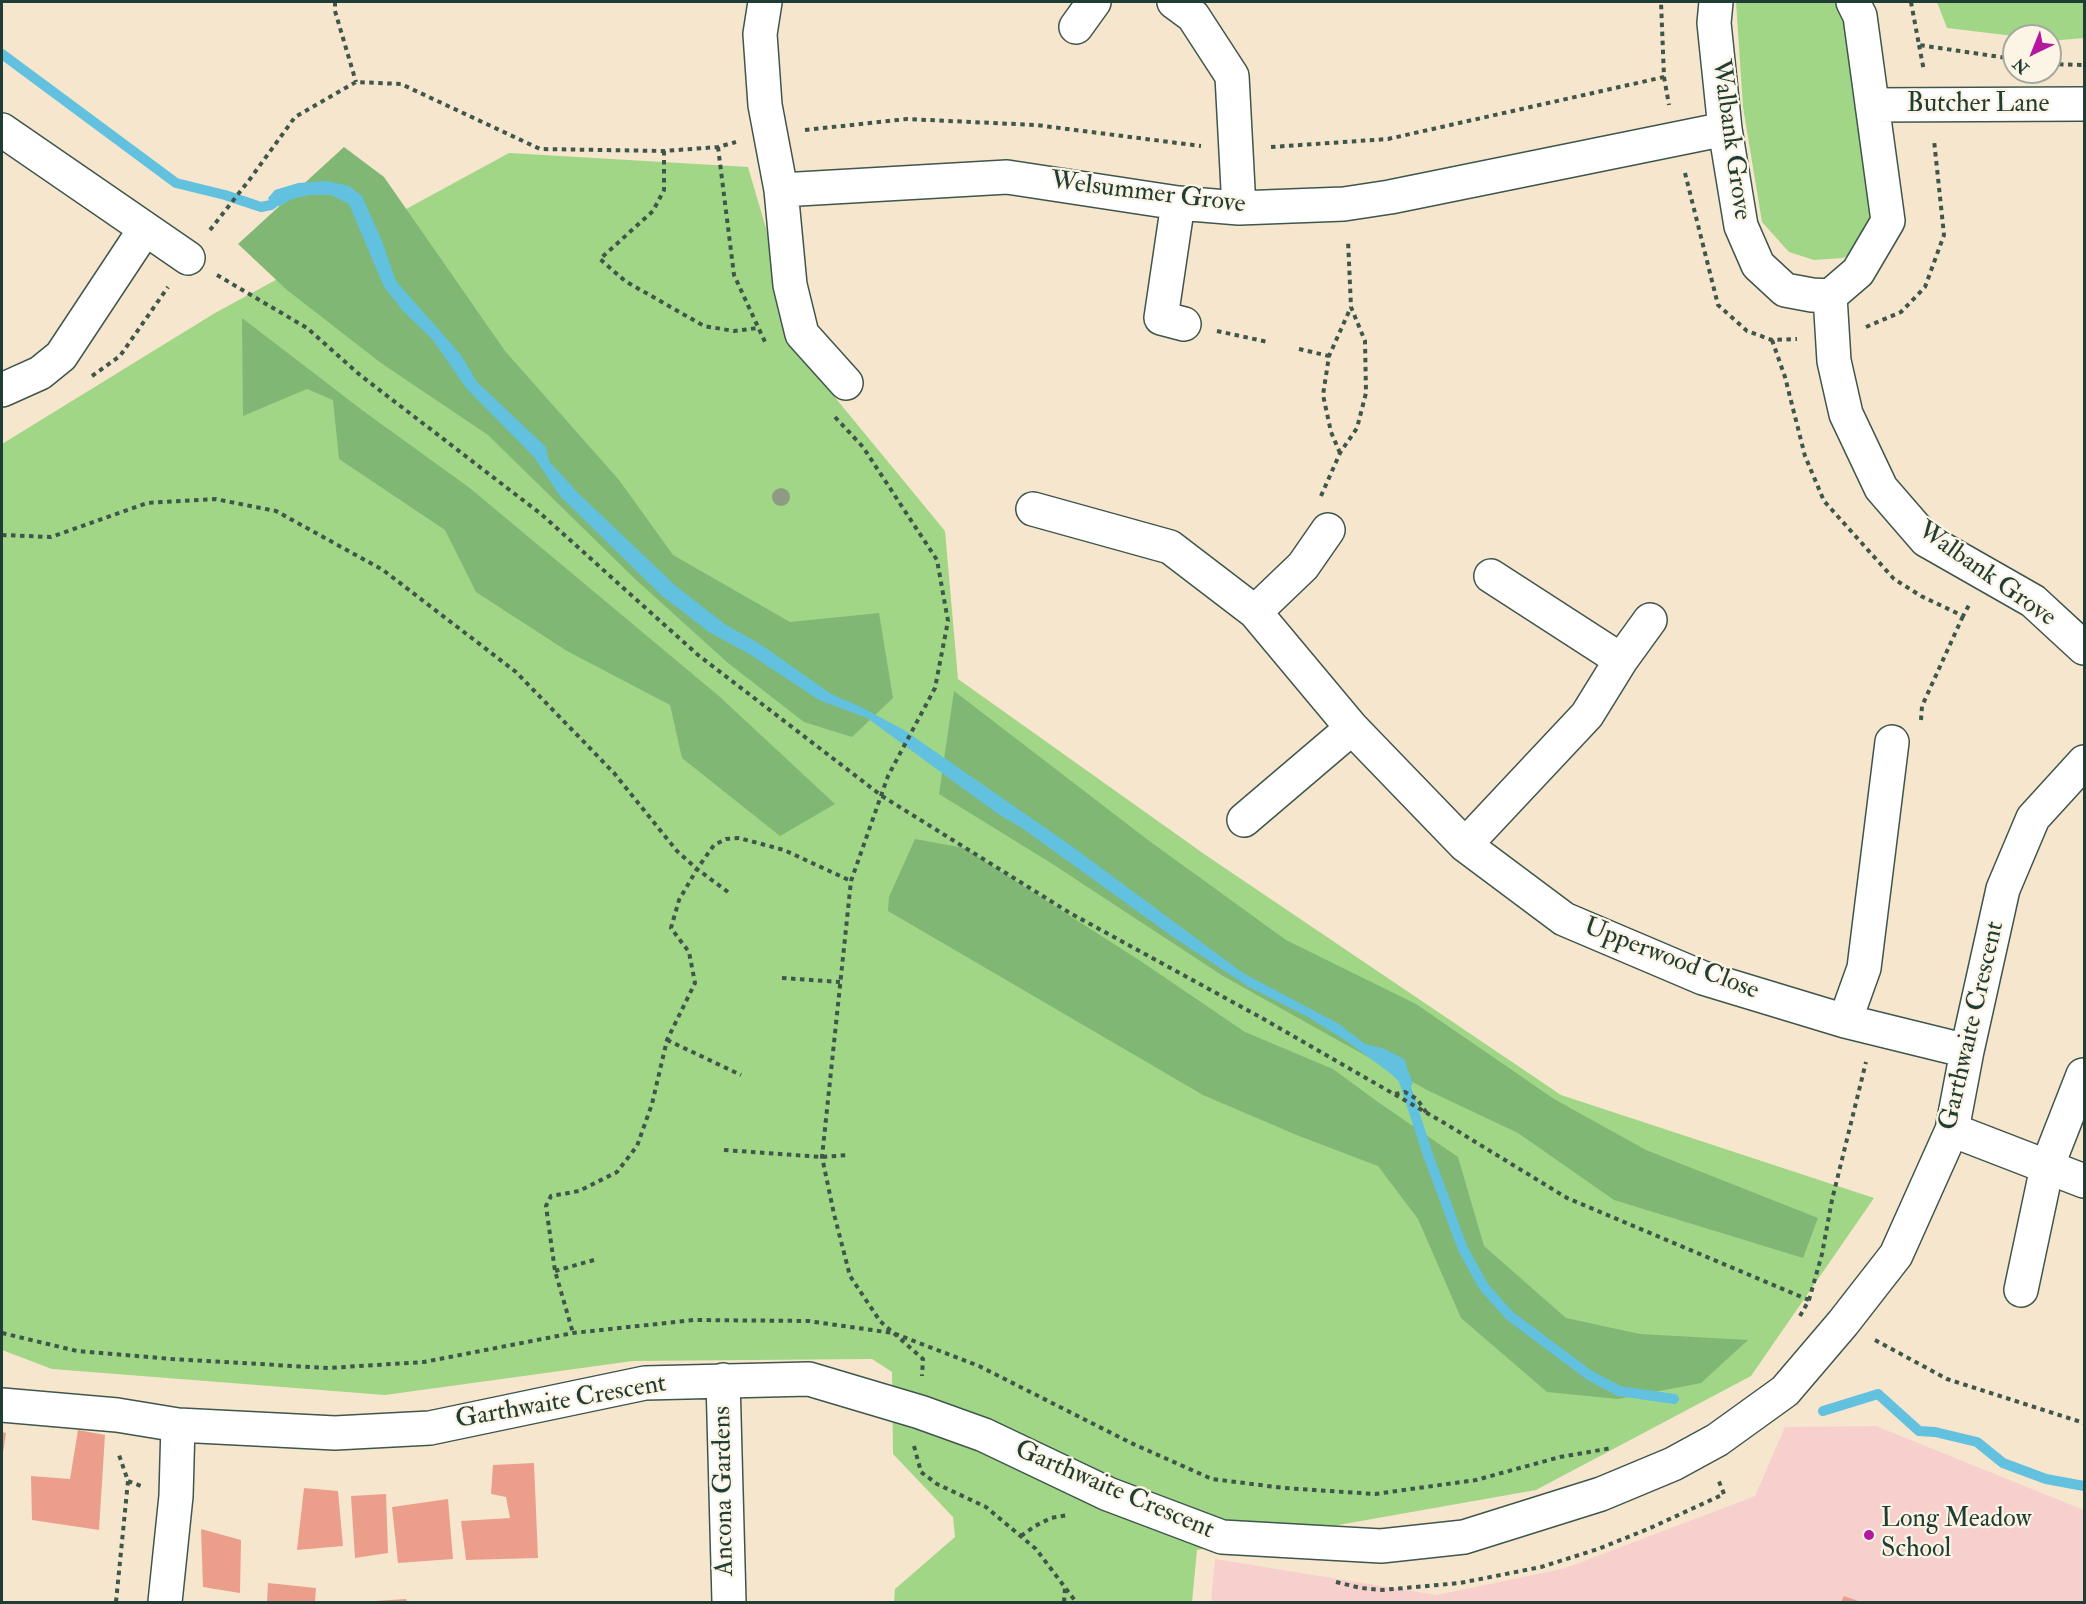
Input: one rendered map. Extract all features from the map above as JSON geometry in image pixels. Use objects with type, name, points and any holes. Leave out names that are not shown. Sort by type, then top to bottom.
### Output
[{"type":"street","points":[[765,2],[760,34],[765,105],[781,190],[790,285],[802,334],[846,383]]},
{"type":"street","points":[[1174,2],[1193,16],[1232,76],[1239,208]]},
{"type":"street","name":"Walbank Grove","points":[[1716,2],[1714,23],[1725,129],[1741,226],[1758,265],[1785,290],[1812,296],[1830,296],[1834,361],[1846,414],[1881,488],[1926,540],[2032,601],[2085,648]]},
{"type":"street","points":[[1830,296],[1858,272],[1888,221],[1860,16],[1853,2]]},
{"type":"street","name":"Butcher Lane","points":[[1872,105],[2085,104]]},
{"type":"street","name":"Welsummer Grove","points":[[781,190],[1007,177],[1178,203],[1239,208],[1344,204],[1390,197],[1725,129]]},
{"type":"street","points":[[2,130],[188,258]]},
{"type":"street","points":[[1178,203],[1161,318],[1184,324]]},
{"type":"street","points":[[2,390],[40,373],[62,356],[146,229]]},
{"type":"street","name":"Upperwood Close","points":[[1033,509],[1170,548],[1256,612],[1352,728],[1465,845],[1564,919],[1703,978],[1859,1025],[1967,1051]]},
{"type":"street","points":[[1256,612],[1303,566],[1328,530]]},
{"type":"street","points":[[1491,576],[1621,660]]},
{"type":"street","points":[[1465,845],[1587,715],[1621,660],[1650,620]]},
{"type":"street","points":[[1244,820],[1352,728]]},
{"type":"street","points":[[1859,1025],[1864,968],[1906,735]]},
{"type":"street","name":"Garthwaite Crescent","points":[[2,1405],[117,1415],[178,1425],[335,1433],[430,1428],[645,1383],[809,1379],[920,1412],[984,1435],[1108,1494],[1222,1537],[1381,1546],[1464,1537],[1601,1494],[1673,1464],[1717,1440],[1785,1391],[1843,1323],[1896,1255],[1952,1130],[2003,889],[2033,818],[2085,762]]},
{"type":"street","points":[[2021,1290],[2047,1167],[2084,1075]]},
{"type":"street","points":[[1952,1130],[2085,1181]]},
{"type":"street","name":"Ancona Gardens","points":[[723,1380],[729,1602]]},
{"type":"street","points":[[165,1602],[176,1497],[178,1425]]},
{"type":"path","points":[[335,2],[335,11],[356,82]]},
{"type":"path","points":[[1661,2],[1664,77],[1676,138],[1718,305],[1747,331],[1772,340],[1832,337],[1871,326],[1901,312],[1925,287],[1944,235],[1930,105],[1911,2]]},
{"type":"path","points":[[1919,45],[2002,57]]},
{"type":"path","points":[[2062,64],[2085,65]]},
{"type":"path","points":[[220,216],[295,117],[356,82],[401,84],[540,149],[664,151],[718,147],[769,134],[907,118],[1036,125],[1236,150],[1388,139],[1664,77]]},
{"type":"path","points":[[718,147],[734,275],[765,342],[773,351]]},
{"type":"path","points":[[664,151],[664,190],[653,211],[600,260],[625,281],[704,326],[734,331],[758,328]]},
{"type":"path","points":[[1328,530],[1317,505],[1340,453],[1357,428],[1366,393],[1365,341],[1351,307],[1344,204]]},
{"type":"path","points":[[188,258],[307,328],[360,375],[482,466],[541,514],[698,655],[882,796],[1070,912],[1260,1017],[1427,1113],[1568,1198],[1809,1300],[1843,1323],[1947,1378],[2085,1423]]},
{"type":"path","points":[[1340,453],[1331,432],[1323,395],[1329,356],[1351,307]]},
{"type":"path","points":[[1184,324],[1268,342]]},
{"type":"path","points":[[1299,349],[1329,356]]},
{"type":"path","points":[[830,412],[863,447],[937,560],[948,621],[934,688],[888,776],[850,881],[822,1157],[850,1276],[880,1321],[923,1359],[920,1412],[914,1448],[921,1472],[937,1484],[986,1508],[1036,1549],[1076,1602]]},
{"type":"path","points":[[2,535],[51,537],[147,502],[215,499],[276,511],[382,570],[516,672],[614,773],[676,851],[728,892]]},
{"type":"path","points":[[1906,735],[1922,706],[1963,616]]},
{"type":"path","points":[[573,1333],[555,1271],[546,1206],[551,1196],[579,1191],[617,1172],[637,1146],[652,1104],[667,1040],[695,983],[689,952],[671,928],[679,900],[714,845],[726,839],[739,838],[784,850],[850,881]]},
{"type":"path","points":[[782,978],[840,982]]},
{"type":"path","points":[[1799,1317],[1809,1300],[1822,1254],[1859,1025]]},
{"type":"path","points":[[667,1040],[741,1075]]},
{"type":"path","points":[[1394,1094],[1405,1092],[1417,1098],[1427,1113]]},
{"type":"path","points":[[724,1150],[822,1157],[848,1155]]},
{"type":"path","points":[[555,1271],[594,1260]]},
{"type":"path","points":[[2,1333],[77,1351],[182,1360],[328,1368],[424,1362],[573,1333],[694,1320],[808,1321],[892,1333],[979,1366],[1131,1443],[1212,1479],[1284,1488],[1375,1494],[1476,1480],[1560,1457],[1617,1447]]},
{"type":"path","points":[[116,1602],[128,1481],[118,1451],[117,1415]]},
{"type":"path","points":[[1064,1602],[1065,1588]]},
{"type":"shaded area","name":"Long Meadow School","points":[[1876,1426],[2084,1510],[2084,1602],[1211,1602],[1215,1559],[1437,1595],[1566,1568],[1755,1496],[1785,1427]]},
{"type":"green space","points":[[1736,2],[1835,2],[1846,30],[1871,216],[1864,246],[1843,258],[1814,260],[1789,252],[1762,222],[1743,107]]},
{"type":"green space","points":[[1937,2],[2084,2],[2084,38],[2062,40],[2062,24],[2002,24],[2002,35],[1947,28]]},
{"type":"green space","points":[[344,147],[384,177],[505,351],[619,480],[673,555],[790,622],[879,613],[893,698],[852,737],[804,722],[728,663],[635,579],[488,435],[381,363],[287,290],[238,244]]},
{"type":"green space","points":[[509,153],[748,167],[805,361],[945,531],[958,679],[1207,856],[1561,1095],[1874,1198],[1751,1376],[1536,1490],[1197,1550],[1192,1602],[894,1602],[895,1589],[955,1537],[953,1517],[893,1454],[892,1372],[872,1359],[633,1361],[385,1395],[52,1369],[2,1350],[2,444],[215,313]]},
{"type":"green space","points":[[242,318],[362,410],[471,489],[720,697],[835,804],[780,836],[682,758],[670,705],[567,651],[476,592],[445,530],[339,459],[333,400],[307,389],[243,416]]},
{"type":"green space","points":[[954,691],[1148,840],[1286,940],[1416,1004],[1554,1099],[1646,1150],[1818,1218],[1803,1258],[1614,1200],[1518,1133],[1427,1090],[1223,976],[1051,863],[939,794]]},
{"type":"green space","points":[[915,839],[964,848],[1139,960],[1245,1032],[1333,1069],[1458,1157],[1484,1246],[1566,1318],[1640,1334],[1748,1340],[1701,1383],[1618,1399],[1547,1392],[1461,1318],[1418,1219],[1378,1166],[1299,1136],[1203,1095],[888,911],[889,897]]},
{"type":"water","points":[[327,181],[349,186],[362,196],[382,241],[396,281],[461,355],[477,382],[546,447],[549,461],[578,493],[677,587],[726,625],[760,644],[831,694],[904,730],[1073,847],[1243,973],[1339,1024],[1365,1044],[1385,1049],[1404,1059],[1413,1084],[1407,1089],[1390,1073],[1348,1042],[1308,1017],[1249,987],[1173,937],[1022,828],[998,814],[867,718],[819,700],[751,655],[709,632],[661,595],[560,496],[534,457],[466,388],[433,340],[403,311],[384,287],[349,204],[331,195],[309,195],[292,199],[280,206],[271,205],[268,198],[275,190],[298,183]]},
{"type":"building","points":[[78,1430],[105,1435],[99,1530],[32,1520],[31,1476],[70,1479]]},
{"type":"building","points":[[2,1432],[6,1433],[3,1453],[2,1453]]},
{"type":"building","points":[[534,1463],[538,1558],[466,1560],[461,1521],[510,1518],[506,1497],[491,1494],[493,1465]]},
{"type":"building","points":[[304,1488],[338,1491],[343,1546],[297,1550]]},
{"type":"building","points":[[386,1494],[388,1553],[355,1558],[351,1496]]},
{"type":"building","points":[[448,1499],[453,1559],[398,1563],[392,1507]]},
{"type":"building","points":[[201,1529],[241,1540],[240,1593],[203,1587]]},
{"type":"building","points":[[268,1583],[316,1588],[315,1602],[267,1602]]},
{"type":"building","name":"Long Meadow School","points":[[1844,1596],[1861,1602],[1841,1602]]},
{"type":"building","points":[[406,1599],[407,1602],[375,1602],[375,1601]]},
{"type":"waterway","points":[[2,54],[176,183],[261,207],[271,205],[281,197]]},
{"type":"waterway","points":[[1403,1078],[1428,1155],[1463,1249],[1484,1287],[1510,1316],[1589,1375],[1619,1391],[1674,1399]]},
{"type":"waterway","points":[[1823,1411],[1878,1394],[1919,1431],[1935,1432],[1977,1442],[2003,1463],[2046,1479],[2084,1486]]},
{"type":"place","name":"Long Meadow School","points":[[1869,1535]]}]
